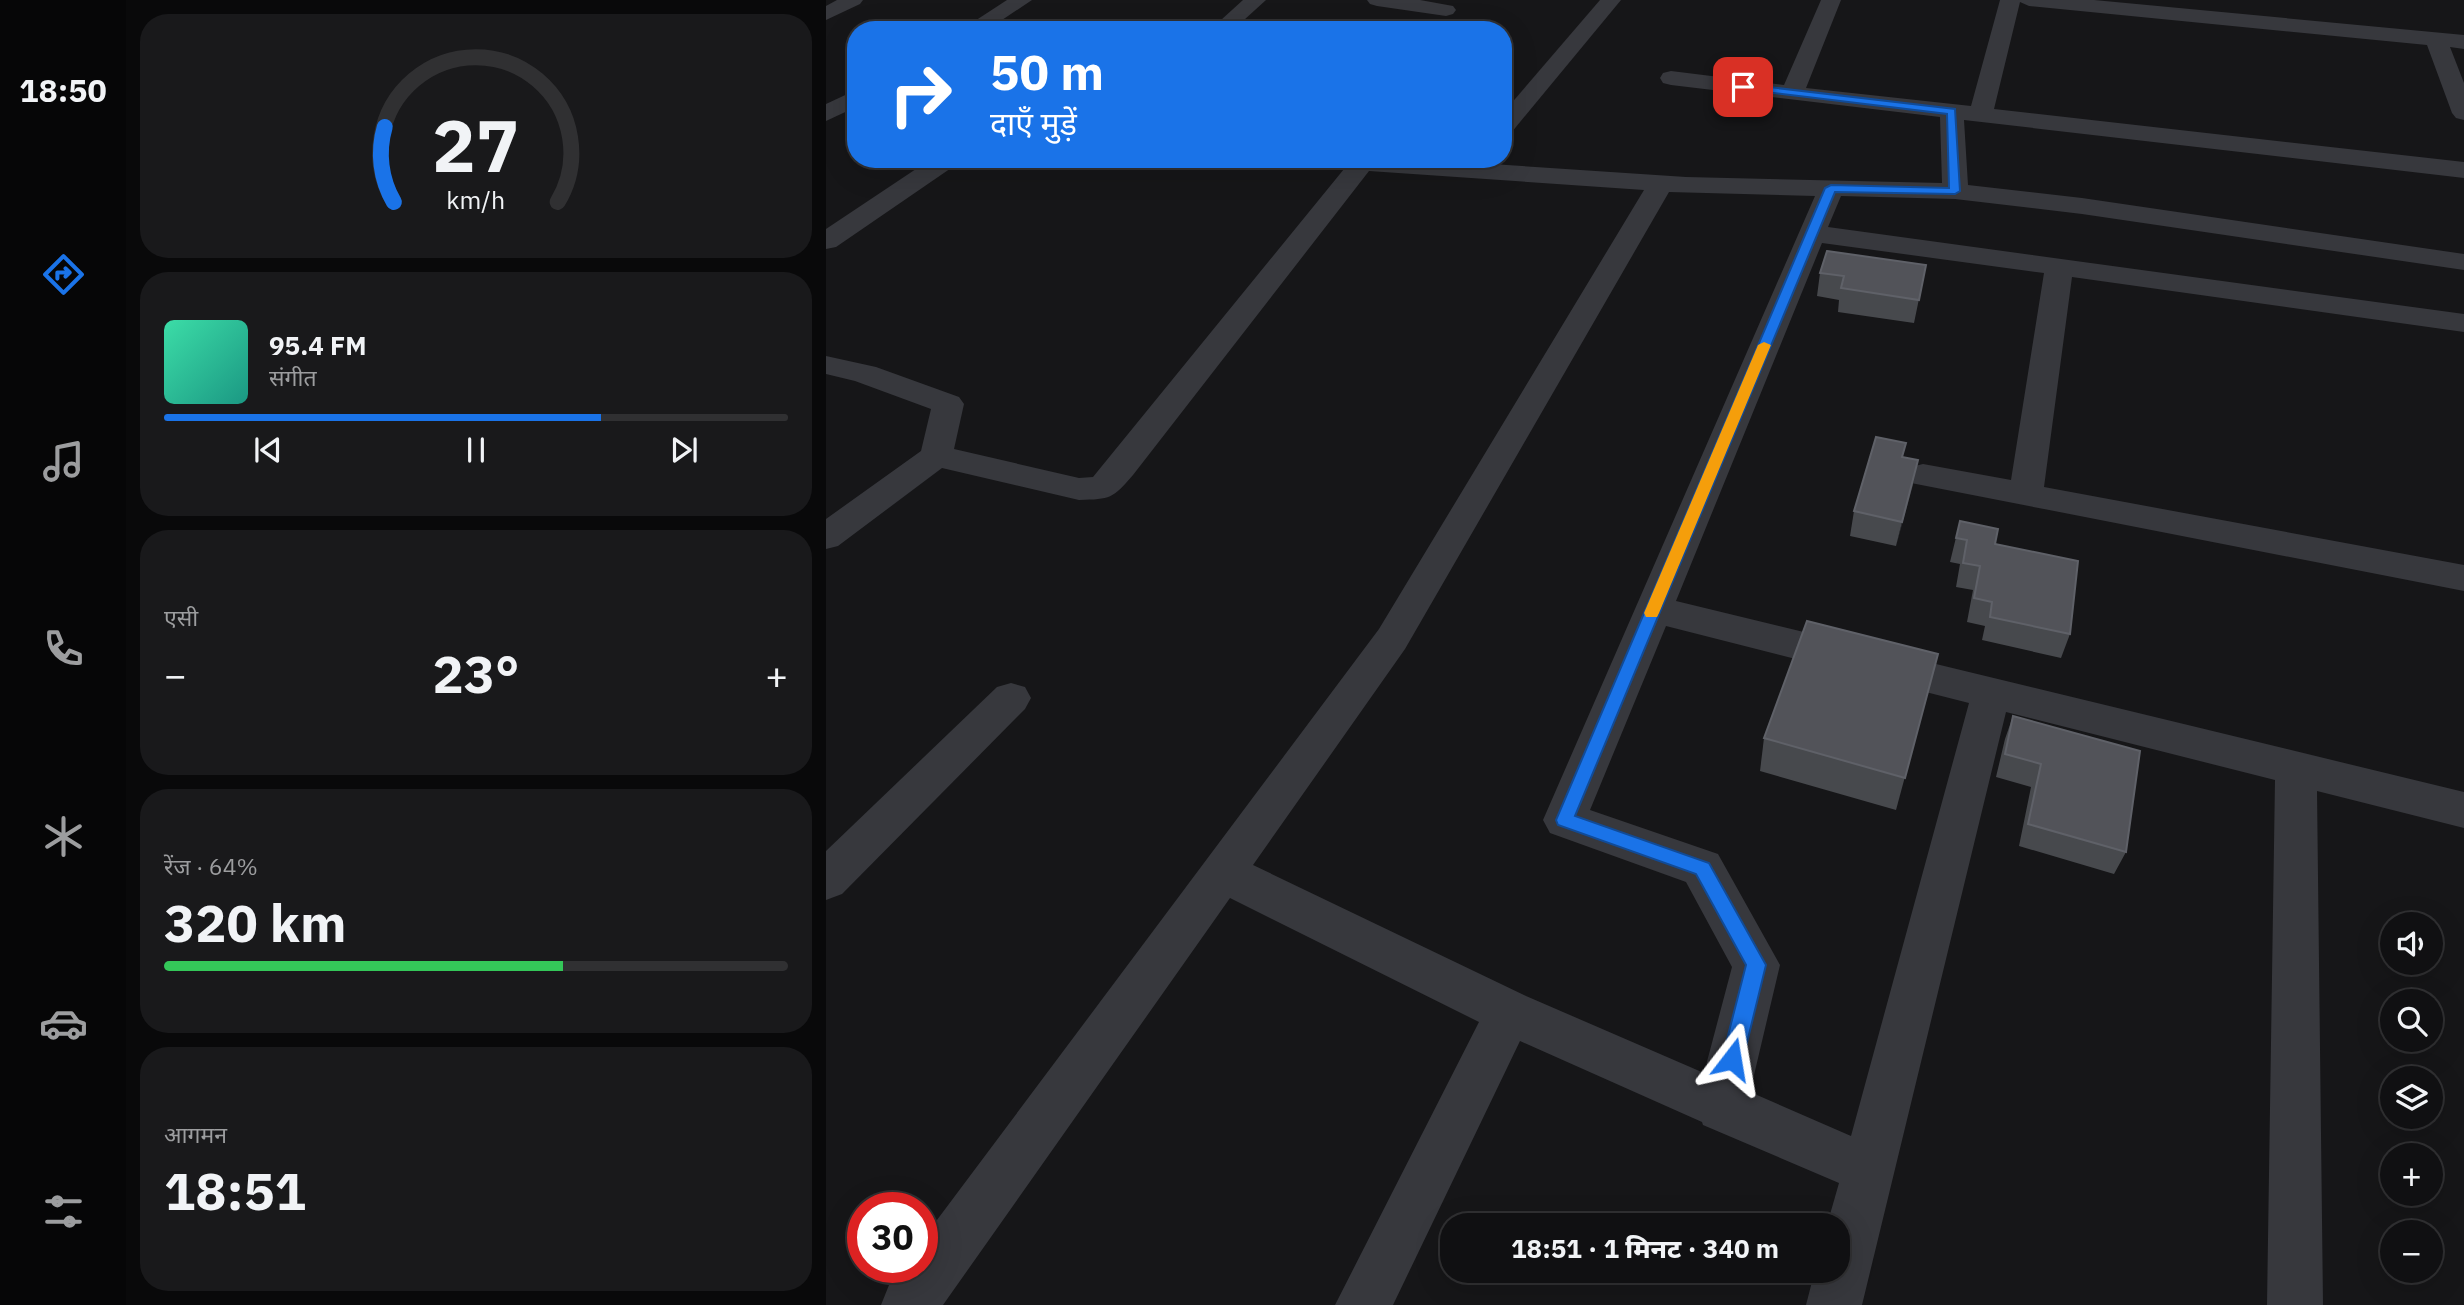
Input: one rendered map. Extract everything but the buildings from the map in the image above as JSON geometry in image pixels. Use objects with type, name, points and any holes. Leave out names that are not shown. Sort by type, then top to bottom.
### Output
[{"type":"street","points":[[826,14],[853,0]]},
{"type":"street","points":[[986,21],[1022,0]]},
{"type":"street","points":[[1231,21],[1256,0]]},
{"type":"street","points":[[1377,0],[1452,5]]},
{"type":"street","points":[[1512,117],[1611,0]]},
{"type":"street","points":[[1791,93],[1831,0]]},
{"type":"street","points":[[1981,115],[2010,0]]},
{"type":"street","points":[[2029,0],[2464,42]]},
{"type":"street","points":[[1435,21],[1452,5]]},
{"type":"street","points":[[2436,39],[2464,113]]},
{"type":"street","points":[[1671,78],[2464,170]]},
{"type":"street","points":[[826,116],[847,103]]},
{"type":"street","points":[[1952,111],[1955,191]]},
{"type":"street","points":[[826,116],[847,120]]},
{"type":"street","points":[[826,241],[935,168]]},
{"type":"street","points":[[936,456],[1079,489],[1102,488],[1358,168]]},
{"type":"street","points":[[1504,168],[1661,183],[1955,191],[2082,206],[2464,262]]},
{"type":"street","points":[[908,1305],[1391,639],[1661,183]]},
{"type":"street","points":[[1721,1107],[1756,965],[1702,868],[1565,820],[1831,188]]},
{"type":"street","points":[[1811,233],[2464,323]]},
{"type":"street","points":[[2026,495],[2059,267]]},
{"type":"street","points":[[826,365],[864,374],[948,404],[936,456],[826,537]]},
{"type":"street","points":[[1923,475],[2464,578]]},
{"type":"street","points":[[1653,609],[2464,810]]},
{"type":"street","points":[[1834,1305],[1991,693]]},
{"type":"street","points":[[826,880],[1011,698]]},
{"type":"street","points":[[2295,1305],[2296,769]]},
{"type":"street","points":[[1222,872],[1509,1012],[1869,1170]]},
{"type":"street","points":[[1363,1305],[1509,1012]]},
{"type":"slow traffic","points":[[1652,613],[1764,345]]},
{"type":"route","points":[[1732,1059],[1756,965],[1702,868],[1565,820],[1831,188],[1955,191],[1952,111],[1743,87]]}]
